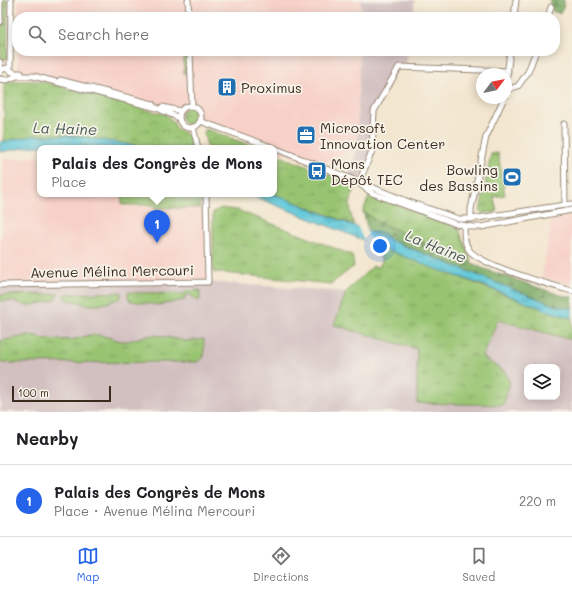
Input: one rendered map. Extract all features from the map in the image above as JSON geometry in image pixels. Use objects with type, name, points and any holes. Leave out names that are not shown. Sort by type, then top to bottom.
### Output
[{"type":"street","points":[[0,0],[0,22]]},
{"type":"street","points":[[10,78],[12,75],[11,0]]},
{"type":"street","points":[[188,0],[189,12]]},
{"type":"street","points":[[515,12],[516,0]]},
{"type":"street","points":[[550,12],[552,7]]},
{"type":"street","points":[[190,56],[192,106],[199,112],[200,121]]},
{"type":"street","points":[[508,68],[509,56]]},
{"type":"street","points":[[512,88],[518,86],[528,72],[534,56]]},
{"type":"street","points":[[0,62],[2,79],[7,80],[20,76],[33,76],[157,108],[179,118],[184,126],[193,127],[200,121]]},
{"type":"street","points":[[362,175],[372,151],[374,111],[399,67],[476,69]]},
{"type":"street","points":[[1,72],[5,68],[11,68]]},
{"type":"street","points":[[11,68],[15,73],[34,74],[85,85],[181,111]]},
{"type":"street","points":[[471,220],[471,209],[486,137],[501,104]]},
{"type":"street","points":[[179,118],[181,111],[186,107],[192,106]]},
{"type":"street","points":[[200,121],[266,145]]},
{"type":"street","points":[[564,124],[565,205]]},
{"type":"street","points":[[193,127],[197,145]]},
{"type":"street","points":[[277,149],[359,183],[459,219],[471,220],[572,204]]},
{"type":"street","points":[[359,183],[372,193],[464,226],[481,227],[572,210]]},
{"type":"street","name":"Avenue Mélina Mercouri","points":[[0,284],[208,282],[206,197]]},
{"type":"street","points":[[464,226],[464,237],[469,250],[480,258],[520,275],[572,291]]},
{"type":"shaded area","points":[[18,0],[361,0],[361,12],[18,12]]},
{"type":"shaded area","points":[[361,0],[415,0],[414,12],[361,12]]},
{"type":"shaded area","points":[[18,56],[360,56],[357,129],[358,147],[318,166],[277,150],[277,145],[263,145],[168,110],[18,75]]},
{"type":"shaded area","points":[[360,56],[407,56],[406,67],[399,67],[374,111],[372,151],[359,183],[348,178],[358,147],[357,129]]},
{"type":"shaded area","points":[[37,156],[37,197],[122,197],[123,207],[154,206],[154,208],[200,208],[207,210],[208,282],[0,285],[0,236],[2,238],[4,160]]},
{"type":"shaded area","points":[[572,215],[572,285],[543,278],[542,276],[552,219]]},
{"type":"shaded area","points":[[208,282],[346,292],[334,325],[417,349],[417,403],[482,357],[498,319],[572,340],[572,412],[0,412],[0,286]]},
{"type":"green space","points":[[2,0],[8,0],[7,59],[1,58]]},
{"type":"green space","points":[[550,0],[564,0],[563,8],[560,13],[554,12],[550,7]]},
{"type":"green space","points":[[183,56],[186,56],[187,74],[184,74]]},
{"type":"green space","points":[[40,81],[167,115],[177,129],[190,137],[191,145],[132,145],[77,136],[53,135],[32,136],[4,142],[4,82]]},
{"type":"green space","points":[[190,107],[196,110],[199,116],[196,122],[190,125],[184,122],[181,116],[184,110]]},
{"type":"green space","points":[[206,129],[249,145],[206,145],[204,132]]},
{"type":"green space","points":[[498,153],[505,195],[494,197],[497,212],[482,213],[480,211],[491,154]]},
{"type":"green space","points":[[277,155],[357,185],[350,205],[354,225],[277,195]]},
{"type":"green space","points":[[370,195],[459,228],[472,263],[375,220],[363,211]]},
{"type":"green space","points":[[122,197],[200,197],[200,208],[154,208],[153,205],[122,205]]},
{"type":"green space","points":[[221,208],[237,210],[352,255],[354,266],[331,284],[213,272],[213,212]]},
{"type":"green space","points":[[363,211],[375,220],[482,268],[560,295],[572,297],[572,309],[554,305],[368,231]]},
{"type":"green space","points":[[376,245],[545,310],[572,318],[572,340],[498,320],[482,357],[505,372],[510,383],[503,405],[417,403],[417,349],[334,325],[346,292],[373,266],[379,267],[382,261]]},
{"type":"green space","points":[[200,290],[200,300],[195,300],[190,294],[185,297],[184,300],[159,305],[130,301],[128,297],[128,292],[185,294],[186,291]]},
{"type":"green space","points":[[121,292],[121,298],[100,305],[89,305],[65,299],[64,294]]},
{"type":"green space","points":[[58,294],[55,300],[28,306],[12,301],[0,301],[0,295]]},
{"type":"green space","points":[[29,335],[37,336],[43,339],[72,340],[89,335],[100,335],[121,341],[156,335],[186,341],[204,339],[204,357],[197,362],[0,363],[0,341]]},
{"type":"water","points":[[32,136],[77,136],[132,145],[37,145],[0,152],[0,142]]},
{"type":"water","name":"La Haine","points":[[277,195],[515,290],[554,305],[572,309],[572,318],[545,310],[477,283],[433,268],[256,197],[277,197]]},
{"type":"pier","points":[[357,225],[365,228],[373,246],[365,243]]},
{"type":"place","name":"Proximus","points":[[227,87]]},
{"type":"place","name":"Microsoft Innovation Center","points":[[306,135]]},
{"type":"place","name":"Mons Dépôt TEC","points":[[317,171]]},
{"type":"place","name":"Bowling des Bassins","points":[[512,177]]},
{"type":"place","name":"Palais des Congrès de Mons","points":[[157,243]]}]
